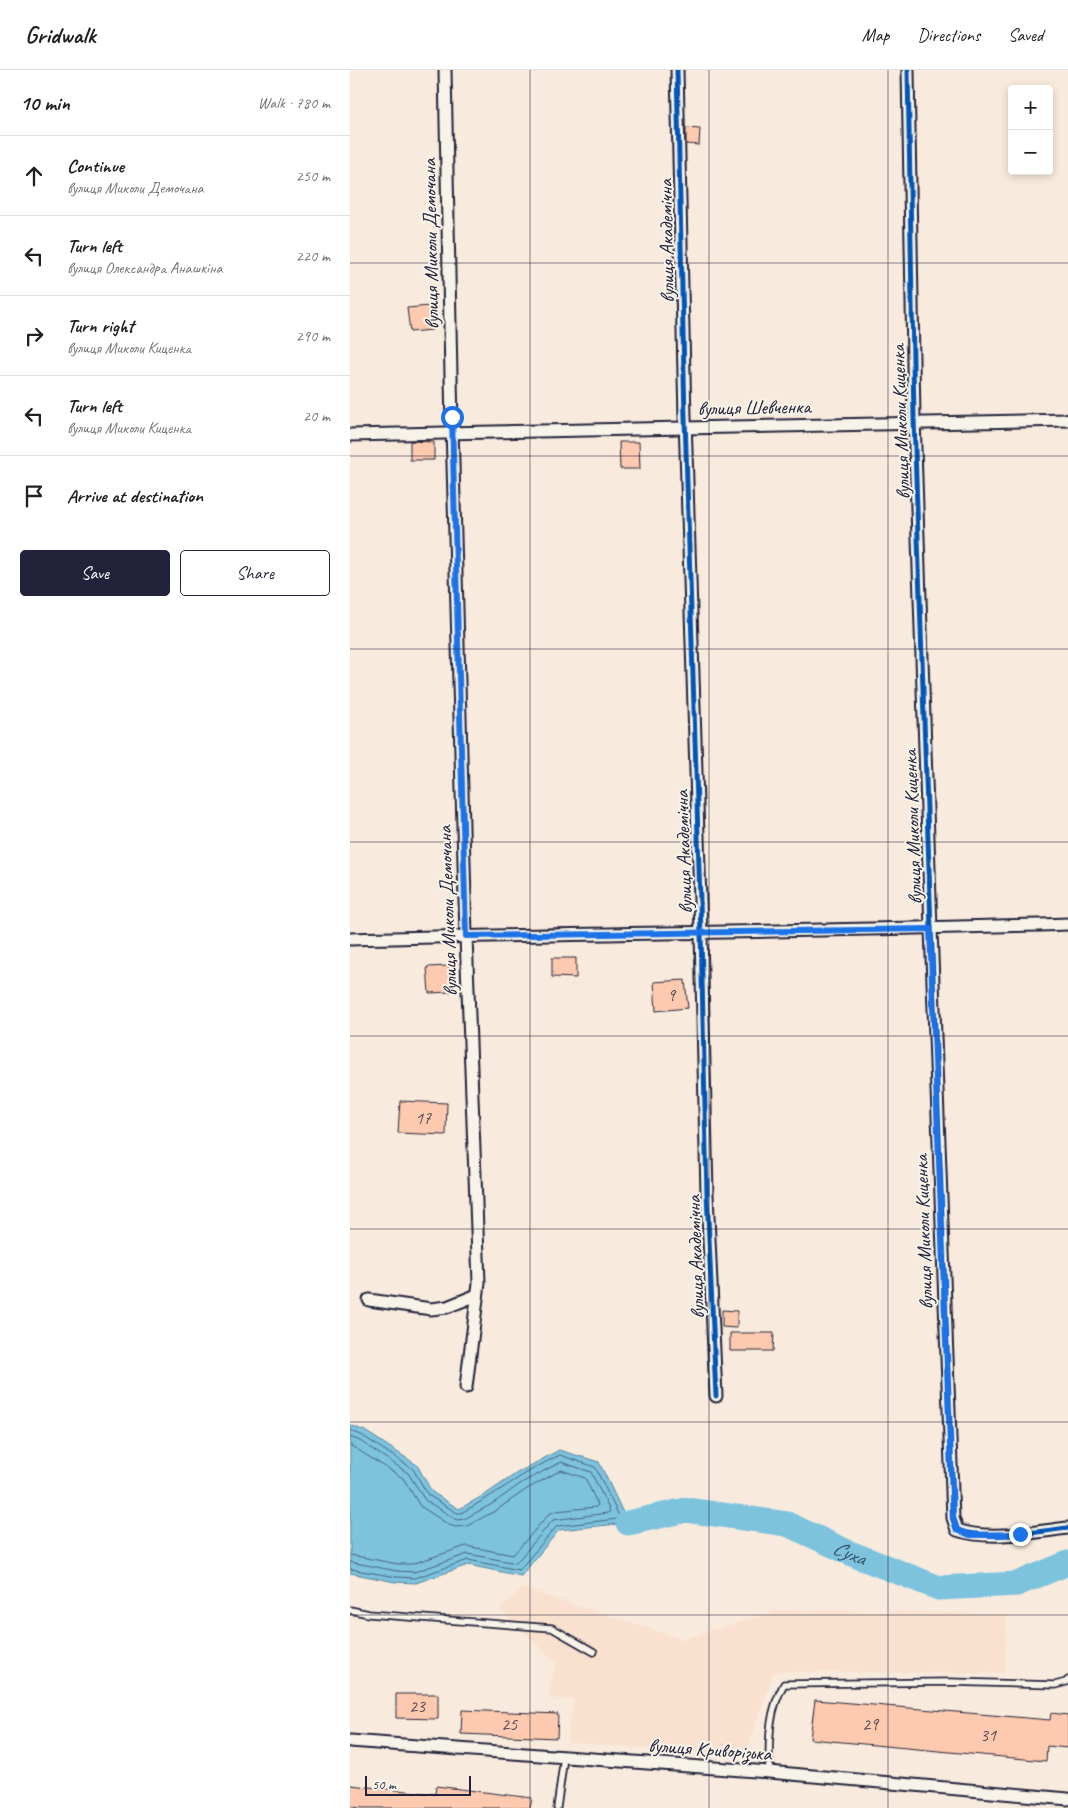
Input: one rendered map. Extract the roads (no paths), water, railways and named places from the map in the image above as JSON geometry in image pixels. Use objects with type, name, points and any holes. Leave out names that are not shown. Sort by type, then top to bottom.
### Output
[{"type":"street","name":"вулиця Миколи Демочана","points":[[445,70],[452,432],[466,936],[479,1283],[466,1387]]},
{"type":"street","name":"вулиця Академічна","points":[[678,70],[684,412],[701,933],[707,1194],[716,1396]]},
{"type":"street","name":"вулиця Миколи Киценка","points":[[908,70],[915,422],[930,929],[953,1518],[957,1530],[970,1535],[1020,1534],[1068,1528]]},
{"type":"street","name":"вулиця Шевченка","points":[[350,434],[1068,420]]},
{"type":"street","points":[[350,939],[930,929],[1068,924]]},
{"type":"street","points":[[369,1300],[431,1309],[447,1307],[477,1295]]},
{"type":"street","name":"вулиця Криворізька","points":[[350,1741],[769,1772],[1068,1799]]},
{"type":"lane","points":[[350,1610],[369,1614],[552,1628],[594,1652]]},
{"type":"lane","points":[[769,1772],[769,1732],[777,1696],[784,1684],[949,1682],[1055,1685],[1068,1680]]},
{"type":"lane","points":[[557,1808],[564,1757]]},
{"type":"water","points":[[350,1425],[365,1431],[417,1465],[432,1492],[459,1509],[517,1473],[559,1450],[599,1462],[628,1523],[559,1530],[521,1576],[468,1565],[416,1583],[395,1582],[350,1573]]},
{"type":"waterway","name":"Суха","points":[[628,1523],[686,1510],[787,1524],[852,1554],[939,1588],[1017,1584],[1068,1563]]}]
